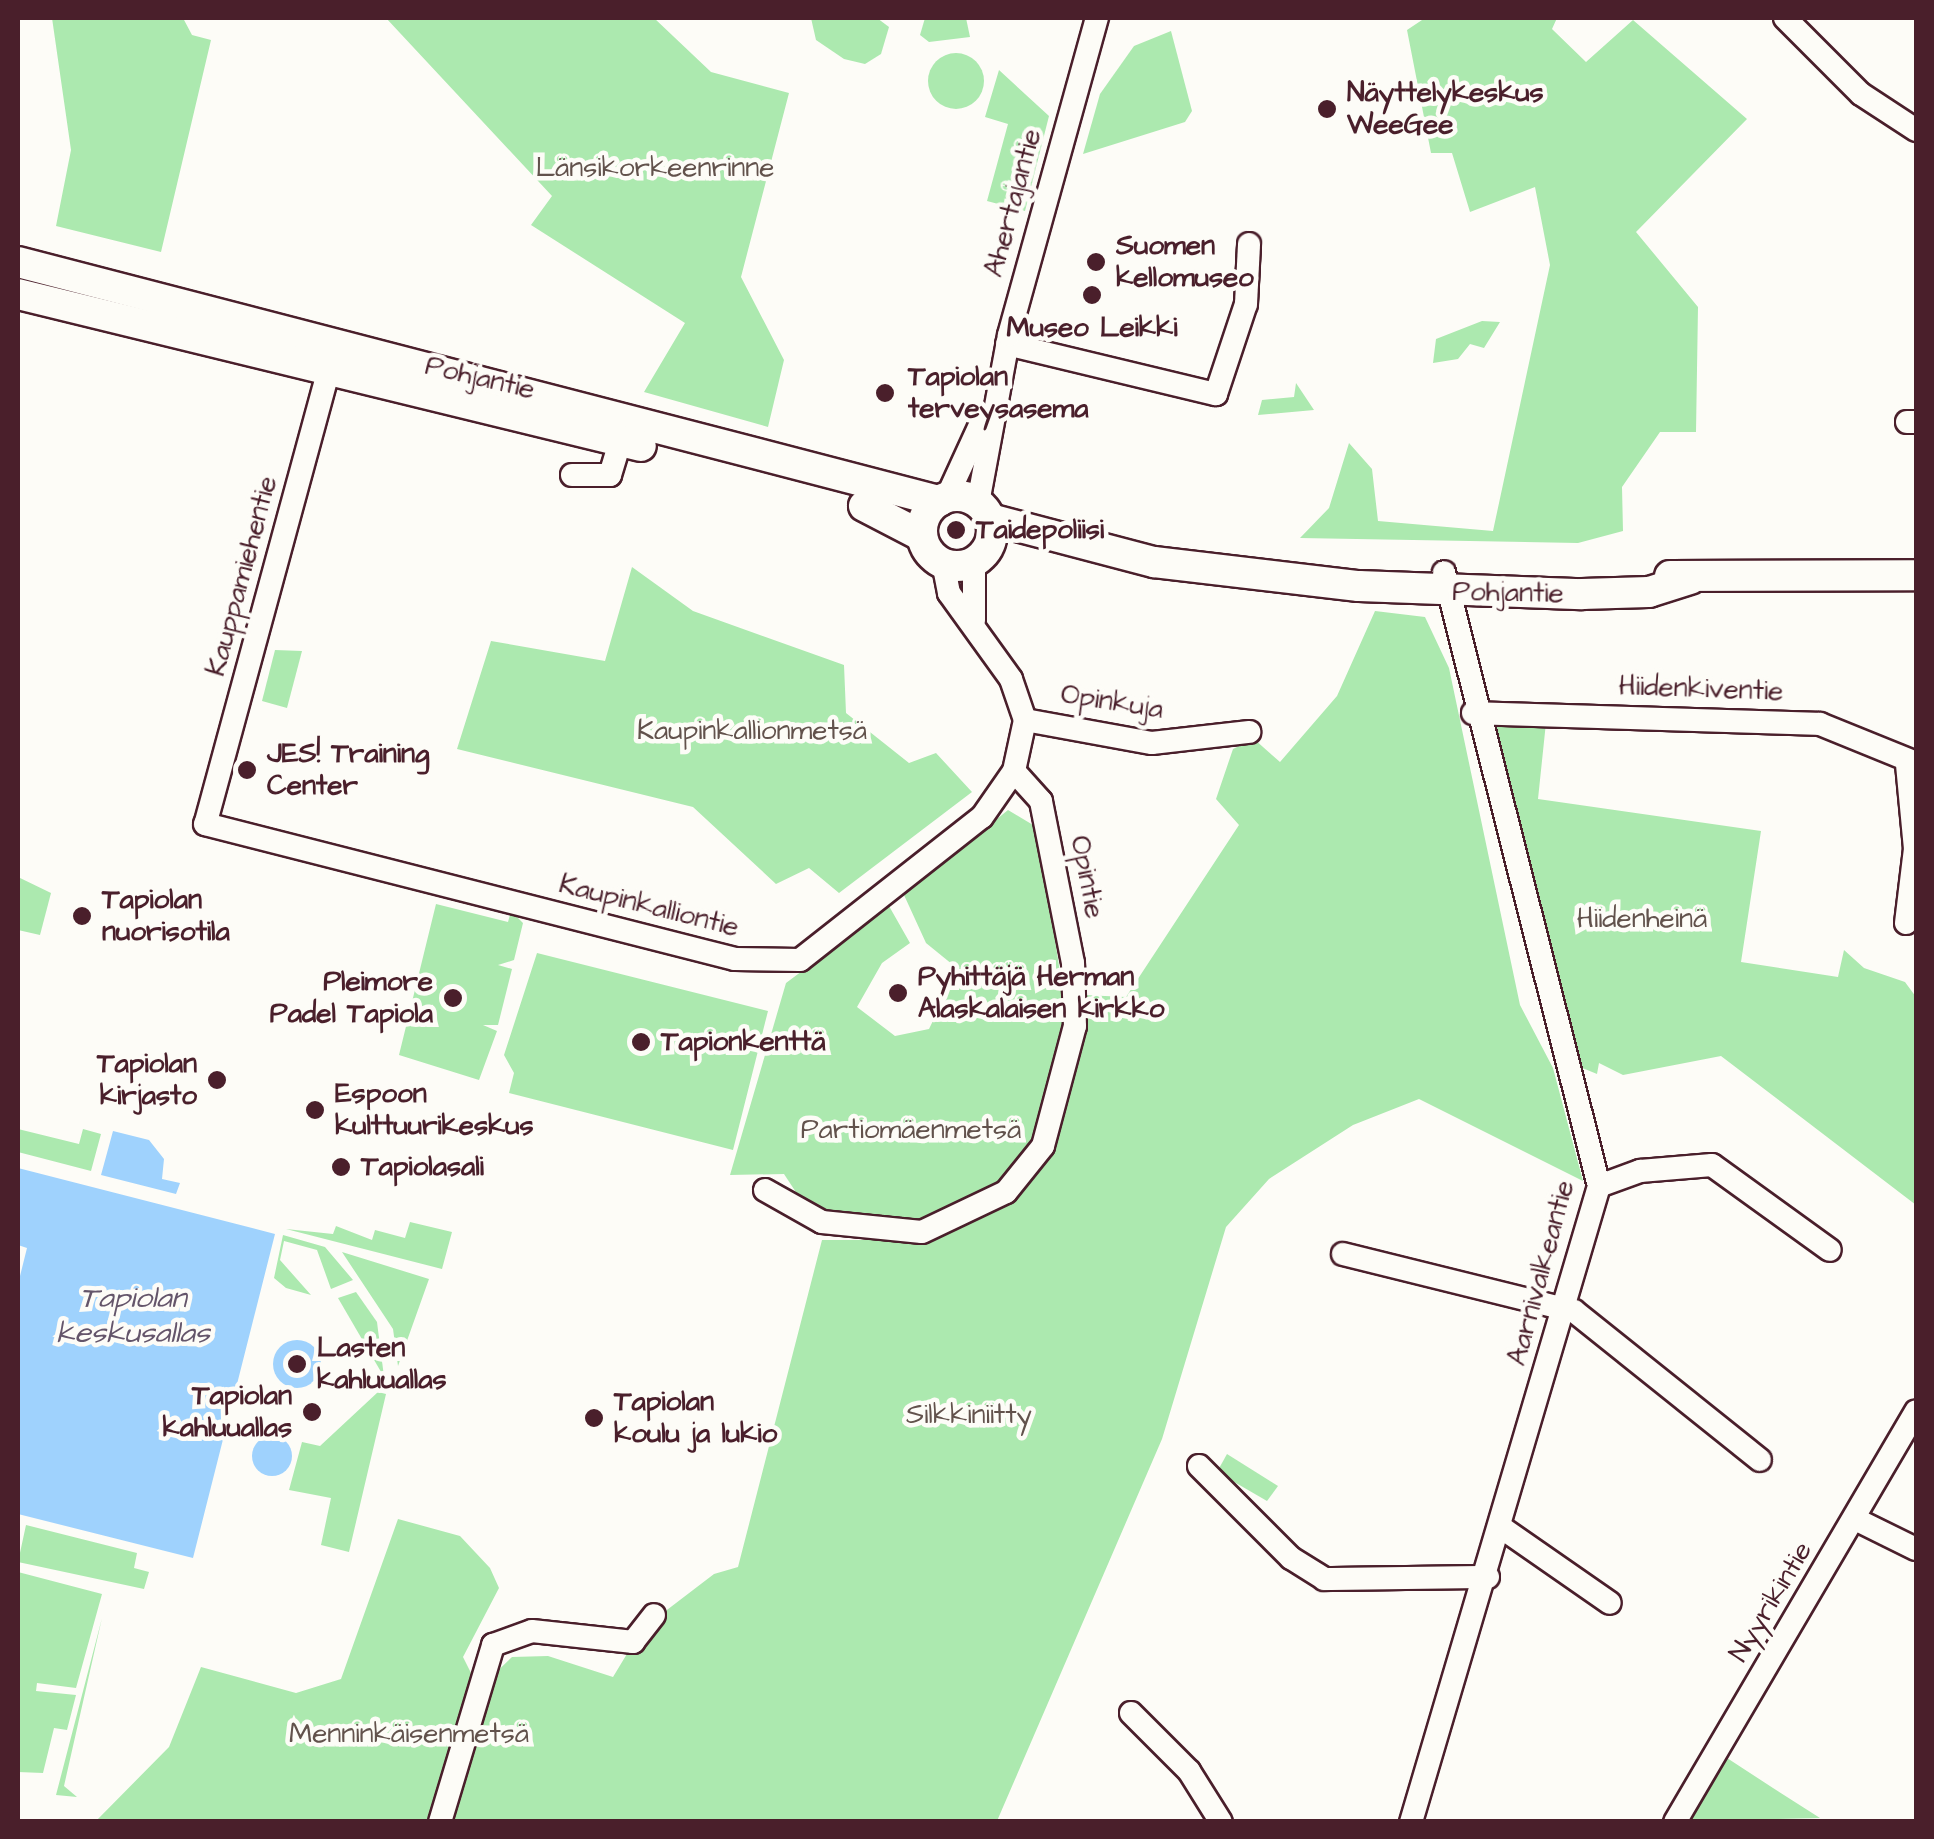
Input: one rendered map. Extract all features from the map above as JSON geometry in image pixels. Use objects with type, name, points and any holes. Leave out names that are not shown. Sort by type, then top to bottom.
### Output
[{"type":"main road","name":"Pohjantie","points":[[18,262],[332,358]]},
{"type":"main road","name":"Pohjantie","points":[[18,294],[332,358],[578,402],[623,432],[880,510],[922,536]]},
{"type":"main road","name":"Pohjantie","points":[[623,432],[1069,545],[1325,580],[1445,585],[1916,575]]},
{"type":"main road","points":[[969,522],[942,564],[922,536],[969,522]]},
{"type":"street","name":"Ahertajantie","points":[[969,522],[1007,344],[1097,18]]},
{"type":"street","points":[[1785,18],[1868,100],[1916,130]]},
{"type":"street","points":[[1007,344],[1216,394],[1246,304],[1249,244]]},
{"type":"street","name":"Kauppamiehentie","points":[[205,824],[332,358]]},
{"type":"street","points":[[572,475],[610,475],[623,432]]},
{"type":"street","points":[[969,522],[974,620]]},
{"type":"street","points":[[942,564],[948,592],[974,620],[1025,720],[1014,772]]},
{"type":"street","name":"Aarnivalkeantie","points":[[1410,1822],[1488,1576],[1598,1186],[1464,680],[1445,585]]},
{"type":"street","name":"Hiidenkiventie","points":[[1473,713],[1820,724],[1912,764]]},
{"type":"street","name":"Opinkuja","points":[[1025,720],[1152,743],[1248,732]]},
{"type":"street","points":[[1906,923],[1915,849],[1912,764]]},
{"type":"street","name":"Kaupinkalliontie","points":[[205,824],[774,965],[813,952],[951,842],[993,806],[1014,772]]},
{"type":"street","name":"Opintie","points":[[765,1190],[822,1222],[922,1232],[992,1202],[1043,1146],[1075,1026],[1073,963],[1040,802],[1014,772]]},
{"type":"street","points":[[1598,1186],[1640,1170],[1712,1166],[1830,1250]]},
{"type":"street","points":[[1343,1254],[1565,1307],[1620,1341],[1760,1460]]},
{"type":"street","name":"Nyyrikintie","points":[[1675,1822],[1916,1412]]},
{"type":"street","points":[[1199,1466],[1291,1558],[1324,1579],[1488,1576]]},
{"type":"street","points":[[1855,1519],[1916,1550]]},
{"type":"street","points":[[1502,1528],[1610,1602]]},
{"type":"street","points":[[440,1822],[492,1646],[525,1631],[633,1642],[654,1616]]},
{"type":"street","points":[[1131,1714],[1190,1771],[1222,1822]]},
{"type":"green space","points":[[52,18],[183,18],[192,35],[211,40],[161,252],[56,226],[71,150]]},
{"type":"green space","name":"Länsikorkeenrinne","points":[[386,18],[654,18],[711,72],[789,93],[741,277],[784,360],[768,427],[644,392],[685,323],[531,225],[552,196]]},
{"type":"green space","points":[[811,18],[877,18],[889,27],[881,54],[865,64],[844,59],[816,40]]},
{"type":"green space","points":[[925,18],[966,18],[970,37],[929,42],[920,35]]},
{"type":"green space","points":[[1425,18],[1557,18],[1552,29],[1586,62],[1633,20],[1747,119],[1636,232],[1698,307],[1696,432],[1660,432],[1622,487],[1623,531],[1578,543],[1300,538],[1329,508],[1349,443],[1372,469],[1378,521],[1493,531],[1550,265],[1535,187],[1470,212],[1452,153],[1431,153],[1407,30]]},
{"type":"green space","points":[[1171,31],[1192,111],[1185,122],[1083,154],[1100,94],[1134,46]]},
{"type":"green space","points":[[956,53],[976,61],[984,81],[976,101],[956,109],[936,101],[928,81],[936,61]]},
{"type":"green space","points":[[999,70],[1049,116],[1025,211],[987,201],[1008,124],[985,117]]},
{"type":"green space","points":[[1482,321],[1500,322],[1484,348],[1470,344],[1458,359],[1433,363],[1436,339]]},
{"type":"green space","points":[[1296,383],[1314,410],[1258,415],[1262,400],[1294,397]]},
{"type":"green space","name":"Kaupinkallionmetsä","points":[[632,567],[693,611],[844,665],[846,713],[909,763],[936,753],[972,792],[839,893],[809,868],[776,884],[693,807],[457,749],[491,641],[605,661]]},
{"type":"green space","name":"Silkkiniitty","points":[[1375,611],[1425,617],[1449,668],[1520,1005],[1553,1068],[1583,1181],[1419,1099],[1353,1125],[1269,1179],[1226,1227],[1162,1439],[997,1821],[95,1822],[169,1747],[201,1667],[296,1693],[341,1679],[398,1519],[460,1536],[490,1568],[499,1588],[463,1657],[472,1675],[488,1680],[512,1657],[548,1656],[613,1677],[642,1629],[714,1574],[738,1567],[822,1240],[920,1240],[1025,1172],[1084,995],[1126,997],[1239,825],[1216,799],[1233,749],[1254,739],[1280,762],[1337,696]]},
{"type":"green space","points":[[275,650],[302,651],[287,708],[262,701]]},
{"type":"green space","name":"Hiidenheinä","points":[[1510,710],[1547,713],[1538,799],[1761,831],[1741,962],[1838,977],[1844,950],[1864,968],[1905,982],[1916,997],[1916,1205],[1721,1056],[1623,1075],[1599,1063],[1597,1074],[1580,1067],[1486,727]]},
{"type":"green space","name":"Partiomäenmetsä","points":[[1008,810],[1038,828],[1068,1025],[1033,1149],[992,1197],[935,1223],[822,1213],[805,1206],[784,1174],[730,1175],[786,983],[889,906],[910,943],[882,963],[857,1007],[895,1036],[929,1029],[958,969],[926,943],[904,895]]},
{"type":"green space","points":[[18,877],[51,893],[40,935],[18,930]]},
{"type":"green space","points":[[436,904],[508,922],[511,911],[523,923],[514,960],[498,965],[512,969],[498,1025],[483,1025],[497,1031],[479,1080],[399,1055]]},
{"type":"green space","name":"Tapionkenttä","points":[[537,953],[768,1011],[733,1150],[509,1093],[514,1073],[504,1055]]},
{"type":"green space","points":[[18,1129],[79,1144],[83,1129],[101,1134],[91,1171],[18,1152]]},
{"type":"green space","points":[[410,1222],[452,1232],[442,1269],[286,1229],[333,1234],[336,1226],[372,1240],[375,1230],[405,1238]]},
{"type":"green space","points":[[283,1235],[325,1247],[353,1280],[331,1289],[317,1250],[284,1241],[280,1260],[311,1295],[286,1288],[274,1278]]},
{"type":"green space","points":[[342,1252],[429,1279],[398,1366],[393,1329]]},
{"type":"green space","points":[[356,1292],[377,1322],[384,1377],[338,1298]]},
{"type":"green space","points":[[378,1392],[386,1394],[349,1552],[321,1545],[331,1498],[289,1490],[302,1442],[320,1446]]},
{"type":"green space","points":[[1227,1454],[1278,1486],[1267,1501],[1217,1472]]},
{"type":"green space","points":[[26,1525],[137,1553],[134,1568],[149,1572],[144,1589],[18,1562]]},
{"type":"green space","points":[[18,1572],[102,1594],[76,1688],[37,1683],[36,1691],[76,1695],[67,1730],[54,1728],[43,1773],[18,1772]]},
{"type":"green space","points":[[102,1618],[64,1786],[77,1797],[56,1795]]},
{"type":"green space","points":[[1727,1758],[1773,1788],[1820,1818],[1690,1821]]},
{"type":"water","points":[[113,1131],[149,1140],[164,1159],[162,1179],[180,1183],[176,1194],[101,1175]]},
{"type":"water","name":"Tapiolan keskusallas","points":[[18,1168],[275,1234],[193,1558],[18,1514],[18,1284],[27,1248],[18,1245]]},
{"type":"water","name":"Lasten kahluuallas","points":[[297,1340],[314,1347],[321,1364],[314,1381],[297,1388],[280,1381],[273,1364],[280,1347]]},
{"type":"water","points":[[272,1436],[286,1442],[292,1456],[286,1470],[272,1476],[258,1470],[252,1456],[258,1442]]},
{"type":"place","name":"Näyttelykeskus WeeGee","points":[[1327,109]]},
{"type":"place","name":"Suomen kellomuseo","points":[[1096,262]]},
{"type":"place","name":"Museo Leikki","points":[[1092,295]]},
{"type":"place","name":"Tapiolan terveysasema","points":[[885,393]]},
{"type":"place","name":"Taidepoliisi","points":[[956,530]]},
{"type":"place","name":"JES! Training Center","points":[[247,770]]},
{"type":"place","name":"Tapiolan nuorisotila","points":[[82,916]]},
{"type":"place","name":"Pyhittäjä Herman Alaskalaisen kirkko","points":[[898,993]]},
{"type":"place","name":"Pleimore Padel Tapiola","points":[[453,998]]},
{"type":"place","name":"Tapionkenttä","points":[[641,1042]]},
{"type":"place","name":"Tapiolan kirjasto","points":[[217,1080]]},
{"type":"place","name":"Espoon kulttuurikeskus","points":[[315,1110]]},
{"type":"place","name":"Tapiolasali","points":[[341,1167]]},
{"type":"place","name":"Lasten kahluuallas","points":[[297,1364]]},
{"type":"place","name":"Tapiolan kahluuallas","points":[[312,1412]]},
{"type":"place","name":"Tapiolan koulu ja lukio","points":[[594,1418]]},
{"type":"park label","name":"Menninkäisenmetsä","points":[[409,1734]]}]
